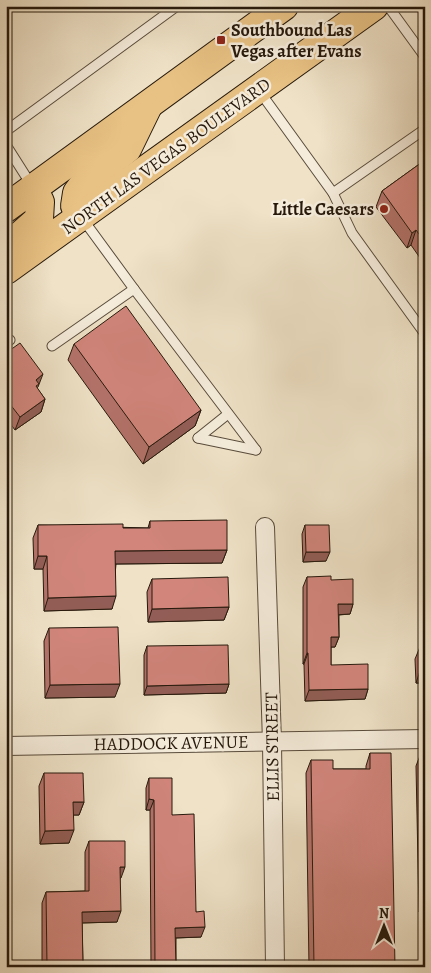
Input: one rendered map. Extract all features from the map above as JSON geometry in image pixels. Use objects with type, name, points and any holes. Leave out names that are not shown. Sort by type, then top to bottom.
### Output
[{"type":"main road","points":[[6,208],[284,6]]},
{"type":"main road","name":"NORTH LAS VEGAS BOULEVARD","points":[[6,270],[374,6]]},
{"type":"main road","points":[[81,216],[75,206],[77,194],[83,185],[127,149],[149,104]]},
{"type":"main road","points":[[6,248],[39,219],[40,202],[33,188]]},
{"type":"street","name":"ELLIS STREET","points":[[264,528],[272,742],[275,967]]},
{"type":"street","name":"HADDOCK AVENUE","points":[[6,746],[425,740]]},
{"type":"lane","points":[[6,132],[177,6]]},
{"type":"lane","points":[[388,6],[425,56]]},
{"type":"lane","points":[[258,90],[333,193],[352,233],[425,334]]},
{"type":"lane","points":[[333,193],[425,129]]},
{"type":"lane","points":[[6,145],[33,188]]},
{"type":"lane","points":[[81,216],[256,450],[198,438],[228,414]]},
{"type":"lane","points":[[52,346],[134,289]]},
{"type":"building","points":[[425,160],[425,242],[416,230],[412,233],[382,191]]},
{"type":"building","points":[[126,306],[201,410],[149,447],[74,344]]},
{"type":"building","points":[[20,343],[43,374],[36,380],[39,384],[36,386],[45,399],[20,417],[6,399],[6,353]]},
{"type":"building","points":[[227,520],[227,550],[115,551],[116,596],[48,598],[47,556],[38,556],[38,525],[123,524],[123,528],[150,528],[150,521]]},
{"type":"building","points":[[305,525],[329,525],[330,552],[306,552]]},
{"type":"building","points":[[331,576],[331,580],[353,579],[353,604],[338,604],[339,637],[331,637],[331,665],[368,664],[368,689],[309,690],[307,577]]},
{"type":"building","points":[[228,577],[229,607],[152,609],[152,579]]},
{"type":"building","points":[[118,627],[120,684],[50,685],[49,628]]},
{"type":"building","points":[[228,645],[229,684],[147,686],[147,646]]},
{"type":"building","points":[[420,647],[425,647],[425,671],[420,671]]},
{"type":"building","points":[[370,753],[391,753],[395,967],[314,967],[311,760],[333,760],[333,769],[370,769]]},
{"type":"building","points":[[421,753],[425,753],[425,899],[423,899]]},
{"type":"building","points":[[44,773],[83,773],[84,802],[73,802],[74,830],[45,831]]},
{"type":"building","points":[[149,778],[172,778],[172,815],[194,814],[196,912],[204,911],[205,927],[175,928],[176,966],[224,965],[224,967],[155,967],[154,800],[149,799]]},
{"type":"building","points":[[89,841],[125,841],[125,867],[120,867],[121,911],[82,912],[83,965],[107,965],[107,967],[43,967],[47,966],[46,892],[89,891]]},
{"type":"place","name":"Southbound Las Vegas after Evans","points":[[221,40]]},
{"type":"place","name":"Little Caesars","points":[[384,209]]}]
